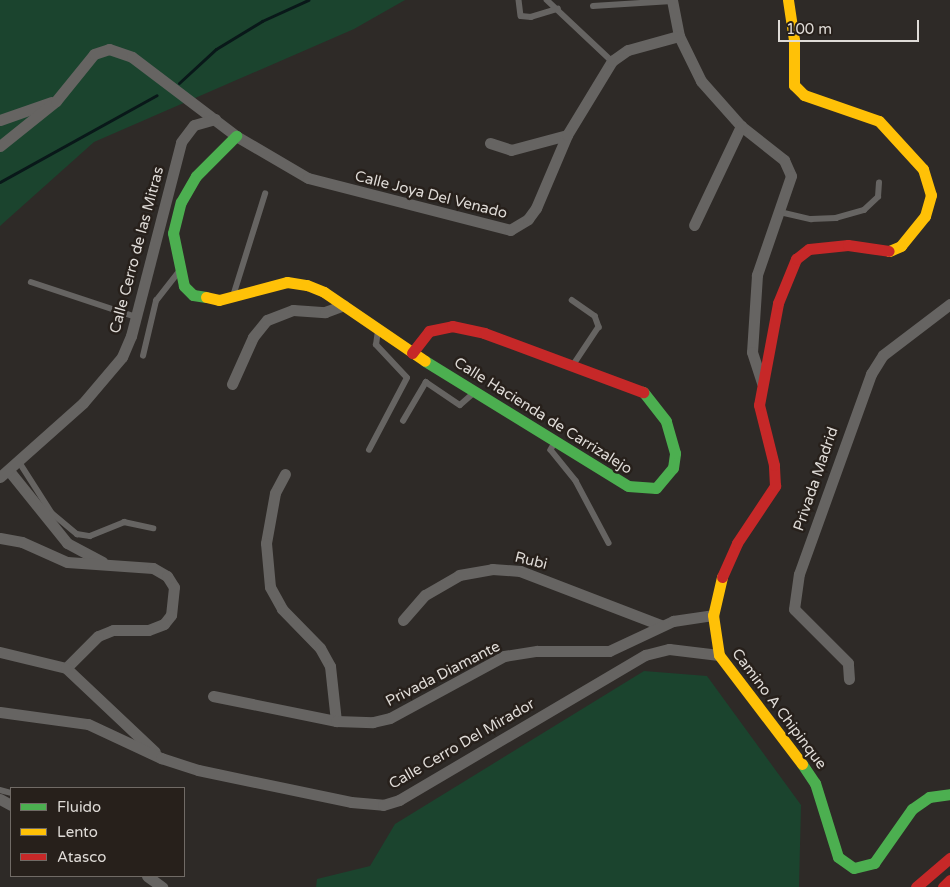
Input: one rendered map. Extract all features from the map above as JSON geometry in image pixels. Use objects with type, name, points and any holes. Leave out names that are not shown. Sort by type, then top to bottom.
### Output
[{"type":"street","points":[[672,0],[678,36],[701,82],[742,126],[788,166],[791,176],[757,275],[753,312],[752,352],[762,383]]},
{"type":"street","name":"Camino A Chipinque","points":[[788,0],[794,40],[794,85],[804,95],[878,121],[923,169],[929,182],[929,207],[900,246],[890,251],[830,245],[809,249],[796,259],[778,303],[758,405],[774,465],[775,486],[737,543],[713,616],[719,654],[771,719],[815,783],[838,857],[845,864],[854,868],[874,863],[912,809],[929,797],[950,794]]},
{"type":"street","name":"Calle Joya Del Venado","points":[[236,136],[325,184],[510,230],[528,219],[536,208],[567,135],[612,61],[628,50],[678,36]]},
{"type":"street","points":[[0,146],[56,101],[84,63],[102,51],[109,49],[132,57],[236,136]]},
{"type":"street","points":[[0,120],[56,101]]},
{"type":"street","name":"Calle Cerro de las Mitras","points":[[5,474],[20,463],[83,404],[122,357],[136,317],[181,142],[194,125],[215,119]]},
{"type":"street","points":[[694,225],[742,126]]},
{"type":"street","points":[[490,143],[511,150],[567,135]]},
{"type":"street","name":"Calle Hacienda de Carrizalejo","points":[[236,136],[187,187],[173,233],[179,271],[184,286],[193,295],[205,300],[233,298],[287,282],[307,285],[344,305],[412,353],[559,440],[613,478],[641,490],[656,488],[673,468],[671,432],[649,396],[629,384],[484,333],[452,326],[429,332],[412,353]]},
{"type":"street","name":"Privada Madrid","points":[[849,679],[848,663],[794,609],[798,574],[871,374],[883,355],[950,304]]},
{"type":"street","points":[[232,384],[253,337],[267,320],[293,310],[325,312],[344,305]]},
{"type":"street","points":[[5,474],[67,542],[108,565]]},
{"type":"street","points":[[285,474],[275,492],[266,542],[270,587],[282,609],[320,648],[330,666],[336,721]]},
{"type":"street","points":[[0,538],[22,542],[67,562],[138,565],[167,576],[174,587],[171,615],[164,624],[148,630],[113,630],[98,636],[66,668]]},
{"type":"street","name":"Rubi","points":[[403,620],[425,595],[459,576],[492,569],[529,574],[661,625]]},
{"type":"street","name":"Privada Diamante","points":[[213,696],[336,721],[358,723],[390,718],[504,656],[537,651],[609,651],[661,625],[713,616]]},
{"type":"street","name":"Calle Cerro Del Mirador","points":[[0,712],[88,724],[161,758],[351,802],[383,805],[406,796],[645,655],[669,649],[719,654]]},
{"type":"street","points":[[0,652],[66,668],[161,758]]},
{"type":"street","points":[[916,887],[950,858]]},
{"type":"street","points":[[148,877],[162,887]]},
{"type":"street","points":[[943,887],[950,880]]},
{"type":"lane","points":[[519,0],[521,16],[531,18],[558,9]]},
{"type":"lane","points":[[547,0],[612,61]]},
{"type":"lane","points":[[593,6],[672,0]]},
{"type":"lane","points":[[780,212],[811,219],[836,218],[864,210],[878,197],[879,183]]},
{"type":"lane","points":[[233,298],[265,194]]},
{"type":"lane","points":[[143,356],[156,301],[179,271]]},
{"type":"lane","points":[[31,282],[136,317]]},
{"type":"lane","points":[[572,300],[595,316],[598,327],[574,365]]},
{"type":"lane","points":[[369,450],[407,378],[376,345],[378,329]]},
{"type":"lane","points":[[403,421],[426,382],[460,405],[475,391]]},
{"type":"lane","points":[[559,440],[551,450],[576,481],[609,543]]},
{"type":"lane","points":[[20,463],[52,513],[77,534],[90,536],[124,522],[153,528]]},
{"type":"green space","points":[[0,0],[405,0],[354,29],[94,142],[0,226]]},
{"type":"green space","points":[[644,671],[707,676],[801,805],[799,887],[316,887],[317,879],[370,866],[395,824]]},
{"type":"waterway","points":[[179,83],[216,49],[262,21],[308,0]]},
{"type":"waterway","points":[[0,182],[157,95]]},
{"type":"traffic: fast","points":[[206,297],[193,295],[184,286],[173,233],[181,202],[196,176],[236,136]]},
{"type":"traffic: fast","points":[[425,361],[628,486],[656,488],[673,468],[675,453],[666,421],[643,392]]},
{"type":"traffic: fast","points":[[802,764],[815,783],[838,857],[854,868],[874,863],[912,809],[929,797],[950,794]]},
{"type":"traffic: slow","points":[[788,0],[794,40],[794,85],[804,95],[879,121],[923,169],[931,195],[925,216],[901,246],[889,251]]},
{"type":"traffic: slow","points":[[206,297],[219,300],[287,282],[307,285],[324,292],[425,361]]},
{"type":"traffic: slow","points":[[722,577],[713,615],[719,655],[802,764]]},
{"type":"traffic: jam","points":[[722,577],[737,543],[775,486],[774,465],[759,405],[778,303],[796,259],[809,249],[848,245],[889,251]]},
{"type":"traffic: jam","points":[[412,353],[429,331],[452,326],[484,333],[643,392]]},
{"type":"traffic: jam","points":[[916,887],[950,858]]},
{"type":"traffic: jam","points":[[943,887],[950,880]]}]
